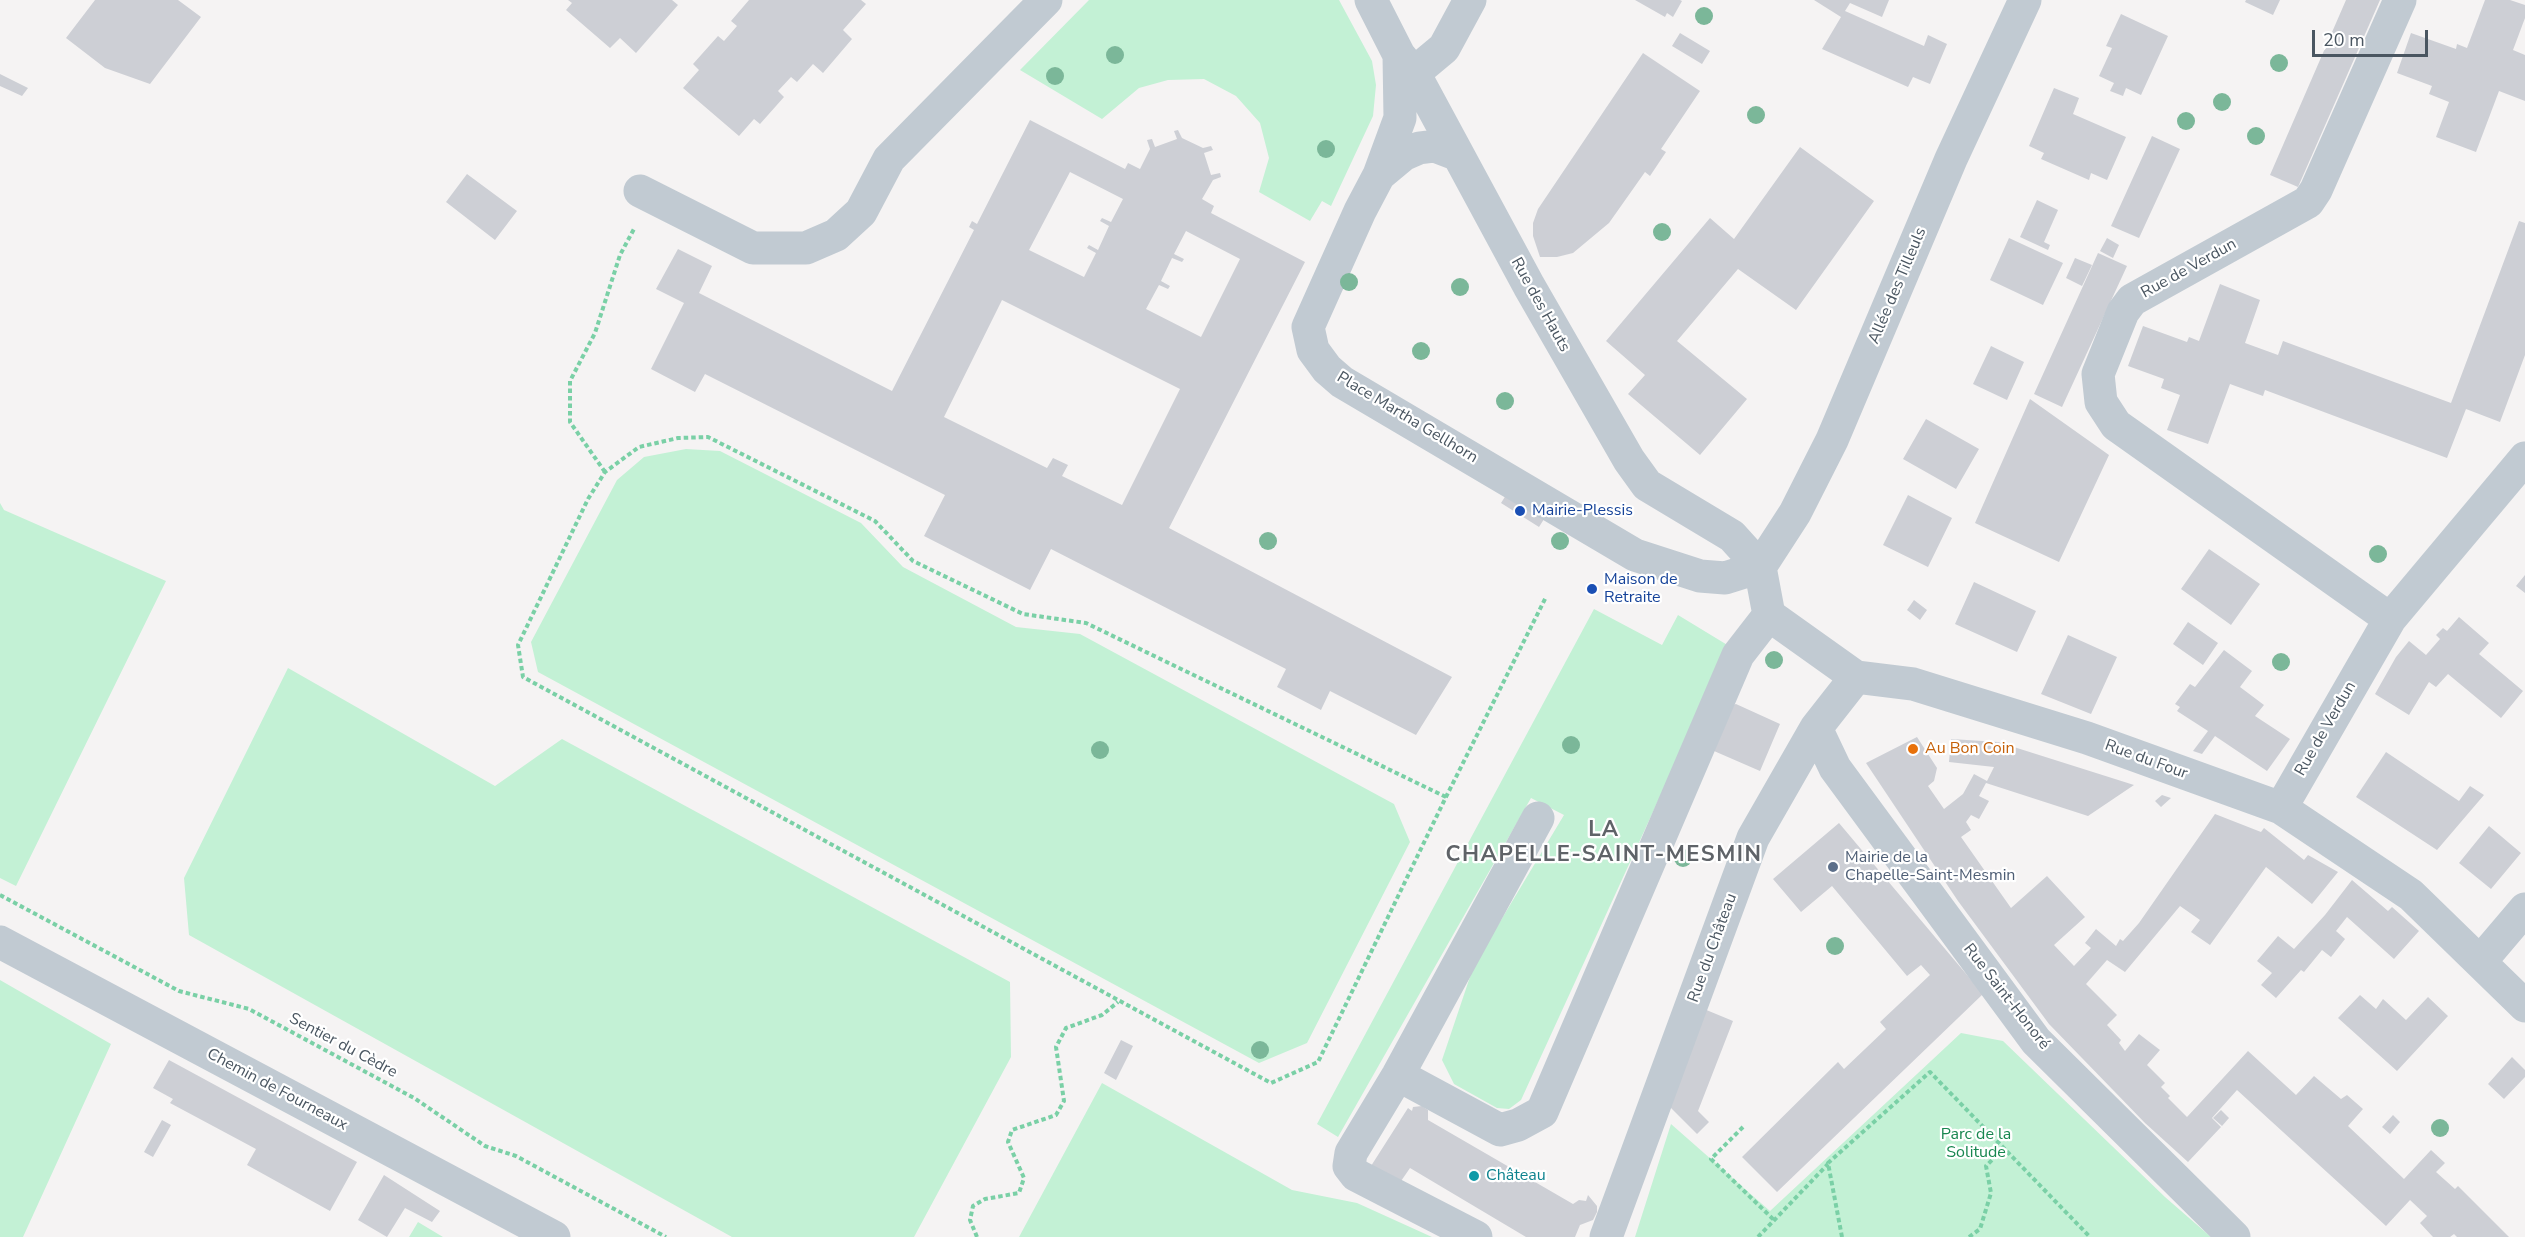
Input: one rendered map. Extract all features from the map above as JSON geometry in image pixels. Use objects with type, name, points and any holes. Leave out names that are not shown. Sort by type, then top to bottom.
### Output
[{"type":"street","points":[[645,194],[753,248],[806,248],[836,235],[861,212],[889,159],[1046,0]]},
{"type":"street","name":"Rue des Hauts","points":[[1371,0],[1629,460],[1647,485],[1732,536],[1760,567]]},
{"type":"street","points":[[1406,64],[1444,48],[1470,0]]},
{"type":"street","name":"Allée des Tilleuls","points":[[1760,567],[1795,513],[1832,440],[1951,159],[2025,0]]},
{"type":"street","name":"Rue de Verdun","points":[[2390,619],[2116,425],[2101,402],[2098,374],[2122,312],[2132,300],[2307,202],[2316,190],[2400,0]]},
{"type":"street","name":"Place Martha Gellhorn","points":[[1406,64],[1400,118],[1380,175],[1360,211],[1308,327],[1313,350],[1327,369],[1342,381],[1635,555],[1700,576],[1725,578],[1760,567]]},
{"type":"street","points":[[1380,175],[1403,155],[1419,148],[1435,146],[1456,154]]},
{"type":"street","name":"Rue de Verdun","points":[[2281,808],[2390,619],[2525,458]]},
{"type":"street","points":[[1398,1076],[1500,1130],[1518,1125],[1542,1112],[1738,654],[1769,615],[1760,567]]},
{"type":"street","name":"Rue du Four","points":[[1769,615],[1856,677],[1913,684],[2087,738],[2281,808],[2411,895],[2525,1005]]},
{"type":"street","name":"Rue du Château","points":[[1606,1237],[1753,838],[1816,728],[1856,677]]},
{"type":"street","name":"Rue Saint-Honoré","points":[[1816,728],[1835,768],[2037,1041],[2234,1237]]},
{"type":"street","points":[[1476,1237],[1356,1174],[1348,1166],[1351,1153],[1398,1076],[1538,818]]},
{"type":"street","points":[[2480,962],[2525,909]]},
{"type":"street","name":"Chemin de Fourneaux","points":[[0,942],[554,1237]]},
{"type":"path","points":[[605,472],[570,422],[570,381],[596,333],[620,255],[645,194]]},
{"type":"path","points":[[1446,797],[1086,622],[1023,614],[913,561],[875,521],[708,437],[678,438],[639,447],[605,472],[588,498],[518,645],[523,677],[1271,1083],[1318,1062],[1546,597]]},
{"type":"path","name":"Sentier du Cèdre","points":[[0,895],[179,991],[249,1009],[414,1098],[485,1146],[516,1156],[666,1237]]},
{"type":"path","points":[[977,1237],[970,1220],[973,1206],[986,1198],[1019,1192],[1024,1178],[1008,1142],[1012,1130],[1056,1115],[1064,1101],[1056,1047],[1066,1028],[1102,1016],[1118,1002]]},
{"type":"path","points":[[1758,1237],[1828,1163],[1930,1072],[2090,1237]]},
{"type":"path","points":[[1743,1127],[1711,1159],[1774,1220]]},
{"type":"path","points":[[1969,1237],[1980,1230],[1991,1193],[1986,1166],[2004,1148]]},
{"type":"path","points":[[1828,1163],[1842,1237]]},
{"type":"green space","points":[[1089,0],[1339,0],[1372,61],[1376,85],[1373,116],[1331,206],[1322,201],[1310,221],[1259,192],[1269,158],[1260,123],[1236,96],[1204,79],[1168,80],[1139,88],[1102,119],[1020,70]]},
{"type":"green space","points":[[686,449],[720,451],[861,523],[903,567],[1016,627],[1080,634],[1394,804],[1410,842],[1307,1043],[1259,1063],[538,672],[531,642],[617,480],[644,457]]},
{"type":"green space","points":[[0,503],[4,510],[166,581],[16,886],[0,878]]},
{"type":"green space","points":[[1594,609],[1662,645],[1678,615],[1729,646],[1521,1100],[1509,1109],[1497,1108],[1454,1084],[1442,1060],[1474,965],[1564,815],[1531,798],[1338,1137],[1317,1124]]},
{"type":"green space","points":[[288,668],[495,786],[562,739],[1010,982],[1011,1057],[914,1237],[732,1237],[189,935],[184,878]]},
{"type":"green space","points":[[0,980],[111,1044],[23,1237],[0,1237]]},
{"type":"green space","name":"Parc de la Solitude","points":[[1961,1033],[2003,1041],[2165,1197],[2211,1237],[1635,1237],[1671,1124],[1770,1211]]},
{"type":"green space","points":[[1102,1083],[1292,1190],[1357,1203],[1432,1237],[1019,1237]]},
{"type":"green space","points":[[418,1222],[443,1237],[409,1237]]},
{"type":"building","points":[[95,0],[178,0],[201,17],[150,84],[105,68],[66,38]]},
{"type":"building","points":[[568,0],[672,0],[678,5],[636,53],[620,38],[610,48],[566,10],[572,3]]},
{"type":"building","points":[[749,0],[861,0],[866,4],[843,30],[852,39],[823,73],[813,64],[797,82],[791,77],[778,91],[784,97],[760,124],[754,119],[739,136],[683,88],[699,70],[693,64],[718,36],[724,41],[737,26],[731,21]]},
{"type":"building","points":[[1635,0],[1682,1],[1673,17],[1667,13],[1665,17]]},
{"type":"building","points":[[1814,0],[1889,0],[1882,17],[1850,3],[1845,11],[1924,46],[1928,35],[1947,44],[1930,84],[1913,77],[1908,87],[1822,49],[1841,17]]},
{"type":"building","points":[[2246,0],[2280,0],[2273,15],[2245,2]]},
{"type":"building","points":[[2346,0],[2380,0],[2298,187],[2270,175]]},
{"type":"building","points":[[2485,0],[2510,0],[2525,5],[2525,18],[2513,50],[2525,55],[2525,101],[2499,91],[2476,152],[2436,137],[2449,102],[2429,94],[2432,86],[2397,73],[2411,33],[2456,49],[2457,44],[2467,48]]},
{"type":"building","points":[[2121,14],[2168,36],[2141,95],[2126,88],[2123,96],[2110,91],[2114,83],[2099,76],[2112,48],[2106,46]]},
{"type":"building","points":[[1680,33],[1710,51],[1702,64],[1672,46]]},
{"type":"building","points":[[1643,53],[1700,91],[1661,149],[1666,152],[1650,176],[1645,172],[1609,223],[1573,253],[1557,257],[1540,257],[1533,236],[1533,223],[1538,209]]},
{"type":"building","points":[[0,74],[28,88],[22,96],[0,86]]},
{"type":"building","points":[[2054,88],[2079,98],[2073,114],[2126,137],[2107,180],[2091,173],[2089,180],[2041,159],[2044,153],[2029,146]]},
{"type":"building","points":[[1030,120],[1125,169],[1128,163],[1140,169],[1150,149],[1147,140],[1152,139],[1155,147],[1177,139],[1174,131],[1178,130],[1182,138],[1203,148],[1211,146],[1213,150],[1204,153],[1211,175],[1220,173],[1221,177],[1213,180],[1202,199],[1214,206],[1211,213],[1305,262],[1169,528],[1452,677],[1416,735],[1330,691],[1321,710],[1277,687],[1286,669],[1051,549],[1030,590],[924,536],[945,495],[705,374],[695,392],[651,369],[684,303],[656,289],[678,249],[712,266],[699,293],[892,391],[974,230],[969,227],[972,221],[977,224]],"holes":[[[1070,172],[1123,199],[1111,222],[1102,218],[1100,221],[1109,226],[1098,250],[1089,245],[1087,248],[1096,253],[1084,277],[1029,250]],[[1186,231],[1240,259],[1201,337],[1146,309],[1159,285],[1168,289],[1170,286],[1161,281],[1172,258],[1182,262],[1184,259],[1174,254]],[[1002,300],[1180,389],[1122,505],[1062,476],[1068,465],[1053,458],[1047,468],[944,417]]]},
{"type":"building","points":[[2152,136],[2180,149],[2139,238],[2111,226]]},
{"type":"building","points":[[1800,147],[1874,201],[1796,310],[1738,269],[1677,341],[1747,399],[1700,455],[1628,394],[1645,375],[1606,341],[1710,218],[1734,239]]},
{"type":"building","points":[[467,174],[517,211],[495,240],[446,202]]},
{"type":"building","points":[[2037,200],[2058,210],[2044,242],[2050,245],[2048,250],[2020,237]]},
{"type":"building","points":[[2519,221],[2525,223],[2525,355],[2500,422],[2466,409],[2447,458],[2265,390],[2263,396],[2230,384],[2208,444],[2167,430],[2180,395],[2161,388],[2164,379],[2128,366],[2143,326],[2187,342],[2189,337],[2199,341],[2220,284],[2260,300],[2245,343],[2278,355],[2283,341],[2451,403]]},
{"type":"building","points":[[2009,238],[2063,263],[2043,305],[1990,280]]},
{"type":"building","points":[[2107,238],[2119,245],[2113,258],[2100,251]]},
{"type":"building","points":[[2098,253],[2127,266],[2062,407],[2034,394]]},
{"type":"building","points":[[2075,258],[2092,265],[2082,286],[2066,278]]},
{"type":"building","points":[[1991,346],[2024,362],[2007,400],[1973,384]]},
{"type":"building","points":[[2030,399],[2109,455],[2059,562],[1975,523]]},
{"type":"building","points":[[1926,419],[1979,449],[1956,489],[1903,459]]},
{"type":"building","points":[[1508,492],[1546,516],[1539,527],[1501,503]]},
{"type":"building","points":[[1908,495],[1952,518],[1928,567],[1883,545]]},
{"type":"building","points":[[2209,549],[2260,584],[2231,625],[2181,589]]},
{"type":"building","points":[[2525,575],[2525,593],[2516,586]]},
{"type":"building","points":[[1974,582],[2036,611],[2017,652],[1955,624]]},
{"type":"building","points":[[1914,600],[1927,610],[1920,620],[1907,610]]},
{"type":"building","points":[[2459,617],[2489,643],[2479,654],[2523,691],[2501,718],[2448,674],[2436,687],[2429,682],[2409,715],[2375,694],[2396,657],[2409,641],[2426,655],[2440,639],[2436,635],[2443,628],[2447,631]]},
{"type":"building","points":[[2188,622],[2218,643],[2203,665],[2173,644]]},
{"type":"building","points":[[2068,635],[2117,657],[2091,714],[2041,694]]},
{"type":"building","points":[[2224,650],[2252,671],[2240,687],[2264,705],[2255,716],[2290,739],[2267,771],[2215,736],[2202,754],[2193,751],[2208,731],[2177,711],[2180,707],[2175,704],[2190,684],[2195,687]]},
{"type":"building","points":[[1736,704],[1780,724],[1760,771],[1714,751],[1723,708]]},
{"type":"building","points":[[1917,737],[1937,768],[1934,781],[1928,786],[1944,809],[1963,794],[1974,774],[1987,781],[1994,767],[1949,762],[1951,739],[1998,742],[2134,785],[2088,816],[1986,783],[1979,796],[1989,801],[1979,819],[1971,815],[1966,822],[1971,830],[1961,837],[2011,908],[2047,876],[2085,917],[2054,945],[2074,966],[2091,948],[2085,943],[2096,929],[2116,946],[2120,939],[2123,941],[2139,923],[2215,814],[2261,832],[2264,828],[2304,860],[2308,855],[2338,872],[2312,904],[2266,867],[2210,945],[2191,932],[2200,920],[2180,906],[2125,972],[2107,960],[2086,984],[2117,1015],[2107,1025],[2121,1040],[2119,1043],[2125,1051],[2139,1034],[2160,1050],[2147,1065],[2165,1083],[2161,1087],[2170,1096],[2168,1098],[2187,1117],[2248,1051],[2296,1095],[2314,1076],[2341,1099],[2347,1095],[2363,1109],[2348,1126],[2404,1179],[2431,1150],[2445,1163],[2436,1172],[2455,1189],[2458,1186],[2509,1237],[2457,1237],[2454,1234],[2450,1237],[2433,1237],[2420,1223],[2427,1216],[2410,1200],[2386,1226],[2237,1090],[2212,1118],[2221,1127],[2188,1162],[2145,1123],[2049,1024],[1958,901],[1866,763]]},
{"type":"building","points":[[2386,752],[2459,801],[2470,786],[2484,795],[2437,850],[2356,797]]},
{"type":"building","points":[[2162,795],[2171,798],[2161,807],[2155,801]]},
{"type":"building","points":[[1839,823],[1983,994],[1777,1192],[1742,1157],[1838,1062],[1844,1069],[1886,1029],[1880,1022],[1930,975],[1921,965],[1907,976],[1832,886],[1801,912],[1773,879]]},
{"type":"building","points":[[2489,826],[2521,853],[2491,889],[2459,863]]},
{"type":"building","points":[[2352,880],[2388,911],[2392,907],[2419,931],[2394,959],[2347,917],[2336,931],[2345,939],[2331,957],[2322,950],[2304,972],[2301,970],[2276,998],[2261,985],[2272,973],[2257,961],[2278,936],[2294,949],[2325,915]]},
{"type":"building","points":[[2360,995],[2376,1009],[2383,999],[2406,1020],[2428,997],[2448,1016],[2397,1071],[2338,1018]]},
{"type":"building","points":[[1704,1009],[1733,1021],[1698,1111],[1709,1122],[1697,1134],[1669,1106]]},
{"type":"building","points":[[1121,1040],[1133,1046],[1116,1080],[1104,1073]]},
{"type":"building","points":[[2512,1057],[2525,1070],[2525,1077],[2504,1099],[2488,1084]]},
{"type":"building","points":[[169,1060],[357,1162],[330,1211],[247,1165],[256,1149],[170,1103],[173,1099],[153,1088]]},
{"type":"building","name":"Château","points":[[1422,1106],[1428,1110],[1428,1120],[1573,1204],[1579,1200],[1586,1201],[1588,1195],[1597,1206],[1593,1220],[1580,1225],[1575,1237],[1526,1237],[1410,1168],[1399,1184],[1371,1166],[1408,1108],[1412,1111],[1413,1107]]},
{"type":"building","points":[[2221,1110],[2229,1118],[2222,1126],[2213,1118]]},
{"type":"building","points":[[2393,1115],[2400,1122],[2390,1134],[2382,1127]]},
{"type":"building","points":[[162,1120],[171,1125],[153,1157],[144,1152]]},
{"type":"building","points":[[384,1175],[440,1211],[432,1222],[405,1208],[387,1237],[358,1220]]},
{"type":"place","name":"Mairie-Plessis","points":[[1520,511]]},
{"type":"place","name":"Maison de Retraite","points":[[1592,589]]},
{"type":"place","name":"Au Bon Coin","points":[[1913,749]]},
{"type":"place","name":"Mairie de la Chapelle-Saint-Mesmin","points":[[1833,867]]},
{"type":"place","name":"Château","points":[[1474,1176]]},
{"type":"district","name":"LA CHAPELLE-SAINT-MESMIN","points":[[1604,844]]}]
